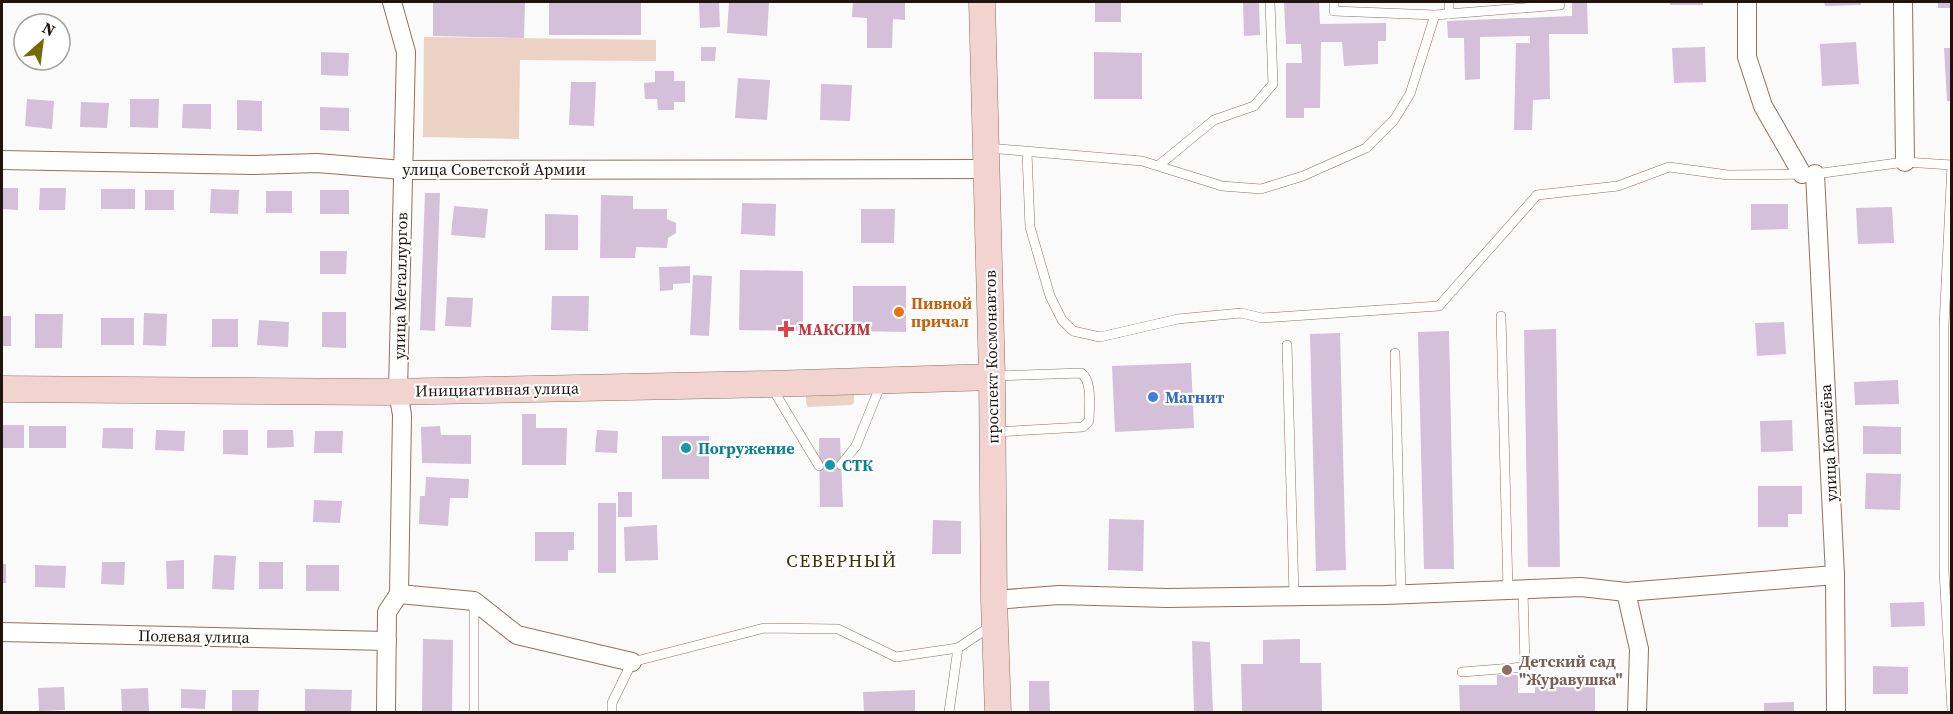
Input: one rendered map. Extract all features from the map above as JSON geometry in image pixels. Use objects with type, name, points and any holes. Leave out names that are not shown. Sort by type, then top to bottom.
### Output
[{"type":"street","name":"улица Металлургов","points":[[386,712],[387,612],[399,594],[402,415],[398,391],[406,52],[393,2]]},
{"type":"street","name":"проспект Космонавтов","points":[[982,2],[998,712]]},
{"type":"street","points":[[1747,2],[1747,57],[1763,106],[1809,174]]},
{"type":"street","points":[[1903,2],[1905,162]]},
{"type":"street","name":"улица Советской Армии","points":[[2,160],[253,165],[317,163],[403,170],[986,159]]},
{"type":"street","name":"улица Ковалёва","points":[[1809,174],[1835,575],[1836,712]]},
{"type":"street","name":"Инициативная улица","points":[[2,389],[398,391],[770,384],[992,376]]},
{"type":"street","points":[[994,612],[1059,596],[1167,598],[1401,594],[1581,587],[1626,592],[1835,575]]},
{"type":"street","points":[[1626,592],[1640,649],[1636,712]]},
{"type":"street","points":[[399,594],[474,601],[517,635],[632,662]]},
{"type":"street","name":"Полевая улица","points":[[2,632],[387,641]]},
{"type":"lane","points":[[1159,165],[1214,120],[1254,106],[1273,84],[1270,2]]},
{"type":"lane","points":[[1334,2],[1334,11],[1435,15],[1502,5],[1560,5],[1560,2]]},
{"type":"lane","points":[[1390,2],[1391,13]]},
{"type":"lane","points":[[1449,2],[1449,14]]},
{"type":"lane","points":[[986,159],[1027,153],[1142,161],[1222,186],[1261,189],[1303,176],[1366,148],[1394,120],[1410,94],[1435,15]]},
{"type":"lane","points":[[1027,153],[1030,227],[1050,296],[1062,320],[1073,331],[1100,337],[1178,320],[1241,313],[1262,318],[1439,306],[1537,195],[1618,186],[1669,167],[1728,175],[1809,174],[1905,162],[1952,165],[1944,325],[1944,571],[1952,710]]},
{"type":"lane","points":[[1462,672],[1525,667],[1515,590],[1501,316]]},
{"type":"lane","points":[[1287,345],[1294,595]]},
{"type":"lane","points":[[1395,353],[1401,594]]},
{"type":"lane","points":[[992,376],[1081,373],[1088,382],[1089,421],[1083,427],[992,432]]},
{"type":"lane","points":[[841,465],[856,446],[882,380]]},
{"type":"lane","points":[[770,384],[819,466]]},
{"type":"lane","points":[[474,601],[474,712]]},
{"type":"lane","points":[[612,712],[612,703],[632,662],[764,628],[838,629],[896,657],[958,648],[994,612]]},
{"type":"lane","points":[[949,712],[958,648]]},
{"type":"shaded area","points":[[424,37],[656,40],[656,61],[520,60],[519,139],[423,137]]},
{"type":"shaded area","points":[[851,392],[854,395],[854,403],[851,405],[808,407],[806,403],[806,395]]},
{"type":"building","points":[[433,2],[525,2],[524,38],[433,36]]},
{"type":"building","points":[[549,2],[641,2],[641,35],[549,35]]},
{"type":"building","points":[[699,2],[719,2],[720,27],[700,28]]},
{"type":"building","points":[[729,2],[769,2],[767,36],[727,33]]},
{"type":"building","points":[[853,2],[905,2],[905,20],[893,19],[892,48],[867,48],[867,18],[852,17]]},
{"type":"building","points":[[1095,2],[1121,2],[1121,22],[1095,22]]},
{"type":"building","points":[[1243,2],[1259,2],[1260,35],[1244,36]]},
{"type":"building","points":[[1284,2],[1319,2],[1320,24],[1386,23],[1386,41],[1378,41],[1378,64],[1344,66],[1342,42],[1321,42],[1320,108],[1304,108],[1304,118],[1286,118],[1286,63],[1302,63],[1301,44],[1286,44]]},
{"type":"building","points":[[1572,2],[1587,2],[1588,34],[1549,34],[1550,99],[1533,100],[1532,130],[1514,130],[1516,43],[1530,43],[1530,36],[1480,37],[1480,79],[1465,80],[1464,38],[1448,38],[1447,21],[1572,16]]},
{"type":"building","points":[[1670,2],[1703,2],[1703,5],[1670,5]]},
{"type":"building","points":[[1824,2],[1861,2],[1861,5],[1825,6]]},
{"type":"building","points":[[1938,2],[1952,2],[1952,8],[1938,8]]},
{"type":"building","points":[[1856,42],[1859,84],[1822,86],[1820,44]]},
{"type":"building","points":[[701,47],[716,47],[715,61],[701,61]]},
{"type":"building","points":[[1705,47],[1706,82],[1674,83],[1672,48]]},
{"type":"building","points":[[1944,48],[1952,48],[1952,101],[1947,101]]},
{"type":"building","points":[[321,52],[349,53],[348,76],[321,75]]},
{"type":"building","points":[[1094,52],[1142,53],[1142,99],[1094,99]]},
{"type":"building","points":[[655,71],[674,71],[674,81],[685,81],[685,102],[674,102],[674,110],[658,110],[657,99],[645,99],[644,83],[655,82]]},
{"type":"building","points":[[738,78],[770,80],[767,120],[735,118]]},
{"type":"building","points":[[571,82],[596,82],[594,126],[569,125]]},
{"type":"building","points":[[821,84],[852,85],[850,121],[820,120]]},
{"type":"building","points":[[27,99],[54,101],[52,129],[25,126]]},
{"type":"building","points":[[130,99],[159,99],[158,128],[130,127]]},
{"type":"building","points":[[237,100],[262,101],[262,131],[237,130]]},
{"type":"building","points":[[81,102],[109,103],[107,128],[80,127]]},
{"type":"building","points":[[183,104],[211,104],[211,129],[182,128]]},
{"type":"building","points":[[320,107],[349,108],[349,131],[320,130]]},
{"type":"building","points":[[2,188],[18,188],[18,210],[2,209]]},
{"type":"building","points":[[40,188],[66,188],[65,210],[39,210]]},
{"type":"building","points":[[101,189],[135,189],[135,209],[101,209]]},
{"type":"building","points":[[211,189],[239,190],[238,214],[210,213]]},
{"type":"building","points":[[145,190],[174,190],[174,210],[145,210]]},
{"type":"building","points":[[320,190],[349,190],[349,214],[320,214]]},
{"type":"building","points":[[266,191],[292,191],[292,213],[266,213]]},
{"type":"building","points":[[425,193],[440,193],[435,331],[420,330]]},
{"type":"building","points":[[601,195],[633,196],[633,209],[667,209],[667,219],[676,223],[676,233],[668,238],[667,248],[636,247],[635,258],[600,258]]},
{"type":"building","points":[[742,203],[776,204],[775,236],[741,234]]},
{"type":"building","points":[[1751,204],[1788,204],[1788,229],[1751,230]]},
{"type":"building","points":[[454,206],[488,209],[485,238],[451,235]]},
{"type":"building","points":[[1892,207],[1894,243],[1858,244],[1856,208]]},
{"type":"building","points":[[861,209],[895,209],[894,243],[861,243]]},
{"type":"building","points":[[545,214],[578,215],[578,250],[545,250]]},
{"type":"building","points":[[320,251],[347,251],[346,274],[320,274]]},
{"type":"building","points":[[690,266],[690,283],[673,284],[673,290],[660,291],[659,267]]},
{"type":"building","points":[[740,270],[803,271],[803,331],[739,330]]},
{"type":"building","points":[[693,275],[712,276],[709,336],[690,335]]},
{"type":"building","points":[[853,286],[906,286],[906,332],[853,331]]},
{"type":"building","points":[[552,296],[589,296],[588,331],[551,330]]},
{"type":"building","points":[[447,297],[473,298],[471,327],[445,326]]},
{"type":"building","points":[[322,312],[346,312],[346,348],[322,347]]},
{"type":"building","points":[[144,313],[167,314],[166,346],[143,345]]},
{"type":"building","points":[[35,314],[63,314],[62,348],[35,348]]},
{"type":"building","points":[[2,316],[11,316],[11,346],[2,346]]},
{"type":"building","points":[[101,318],[134,318],[134,345],[101,345]]},
{"type":"building","points":[[212,319],[238,319],[238,347],[212,347]]},
{"type":"building","points":[[259,320],[289,322],[288,347],[257,345]]},
{"type":"building","points":[[1784,322],[1786,354],[1757,356],[1755,323]]},
{"type":"building","points":[[1556,329],[1560,567],[1528,567],[1524,330]]},
{"type":"building","points":[[1449,331],[1454,569],[1424,569],[1418,332]]},
{"type":"building","points":[[1340,333],[1346,570],[1316,571],[1310,334]]},
{"type":"building","name":"Магнит","points":[[1191,363],[1194,428],[1115,432],[1112,366]]},
{"type":"building","points":[[1898,380],[1899,404],[1855,405],[1854,382]]},
{"type":"building","points":[[522,414],[536,414],[536,428],[567,428],[566,465],[522,465]]},
{"type":"building","points":[[1792,420],[1793,451],[1761,452],[1760,421]]},
{"type":"building","points":[[2,425],[24,425],[24,448],[2,448]]},
{"type":"building","points":[[29,426],[66,426],[66,448],[29,448]]},
{"type":"building","points":[[440,426],[441,435],[471,435],[471,464],[422,463],[421,427]]},
{"type":"building","points":[[1863,426],[1901,427],[1901,454],[1863,454]]},
{"type":"building","points":[[103,428],[133,428],[133,449],[102,448]]},
{"type":"building","points":[[156,430],[185,431],[184,451],[155,450]]},
{"type":"building","points":[[223,430],[248,430],[248,455],[223,454]]},
{"type":"building","points":[[267,430],[293,430],[294,447],[267,448]]},
{"type":"building","points":[[597,430],[618,431],[617,453],[595,452]]},
{"type":"building","points":[[315,431],[343,431],[342,453],[314,453]]},
{"type":"building","name":"Погружение","points":[[662,436],[709,436],[709,479],[662,479]]},
{"type":"building","name":"СТК","points":[[819,438],[840,438],[843,507],[820,507]]},
{"type":"building","points":[[1866,473],[1901,474],[1900,510],[1865,509]]},
{"type":"building","points":[[426,477],[469,479],[468,498],[450,498],[448,526],[419,524],[420,496],[425,496]]},
{"type":"building","points":[[1758,486],[1802,486],[1802,514],[1788,514],[1788,527],[1758,527]]},
{"type":"building","points":[[618,492],[632,492],[632,517],[618,517]]},
{"type":"building","points":[[314,500],[342,501],[340,523],[313,522]]},
{"type":"building","points":[[598,503],[616,503],[616,573],[598,573]]},
{"type":"building","points":[[1109,519],[1144,520],[1143,571],[1108,570]]},
{"type":"building","points":[[933,520],[961,521],[961,554],[932,554]]},
{"type":"building","points":[[657,525],[658,560],[625,561],[624,527]]},
{"type":"building","points":[[535,532],[574,532],[574,550],[568,550],[568,561],[535,561]]},
{"type":"building","points":[[214,555],[236,556],[234,590],[212,589]]},
{"type":"building","points":[[184,560],[184,589],[167,589],[166,561]]},
{"type":"building","points":[[102,562],[125,562],[124,585],[101,584]]},
{"type":"building","points":[[259,562],[283,562],[283,589],[259,589]]},
{"type":"building","points":[[2,564],[6,564],[6,583],[2,583]]},
{"type":"building","points":[[35,565],[66,566],[65,588],[35,587]]},
{"type":"building","points":[[306,565],[339,565],[339,591],[306,591]]},
{"type":"building","points":[[1924,602],[1925,626],[1891,627],[1890,603]]},
{"type":"building","points":[[423,639],[453,640],[452,712],[422,712]]},
{"type":"building","points":[[1300,639],[1300,663],[1321,663],[1322,712],[1242,712],[1241,664],[1263,664],[1263,640]]},
{"type":"building","points":[[1192,641],[1210,642],[1213,712],[1194,712]]},
{"type":"building","points":[[1873,666],[1908,667],[1908,694],[1873,694]]},
{"type":"building","points":[[1497,675],[1518,675],[1518,693],[1535,693],[1535,676],[1556,676],[1556,685],[1595,684],[1595,712],[1460,712],[1459,685],[1497,685]]},
{"type":"building","points":[[1029,681],[1049,681],[1050,712],[1029,712]]},
{"type":"building","points":[[64,687],[65,710],[39,711],[38,688]]},
{"type":"building","points":[[148,688],[149,712],[122,712],[121,689]]},
{"type":"building","points":[[181,689],[206,690],[205,709],[181,708]]},
{"type":"building","points":[[305,689],[352,690],[351,712],[305,712]]},
{"type":"building","points":[[232,690],[259,690],[258,712],[232,712]]},
{"type":"building","points":[[915,690],[915,712],[864,712],[863,692]]},
{"type":"building","points":[[1794,702],[1794,712],[1764,712],[1764,703]]},
{"type":"place","name":"Пивной причал","points":[[899,312]]},
{"type":"place","name":"МАКСИМ","points":[[786,329]]},
{"type":"place","name":"Магнит","points":[[1153,397]]},
{"type":"place","name":"Погружение","points":[[686,448]]},
{"type":"place","name":"СТК","points":[[830,465]]},
{"type":"place","name":"Детский сад \"Журавушка\"","points":[[1507,670]]},
{"type":"district","name":"СЕВЕРНЫЙ","points":[[842,561]]}]
